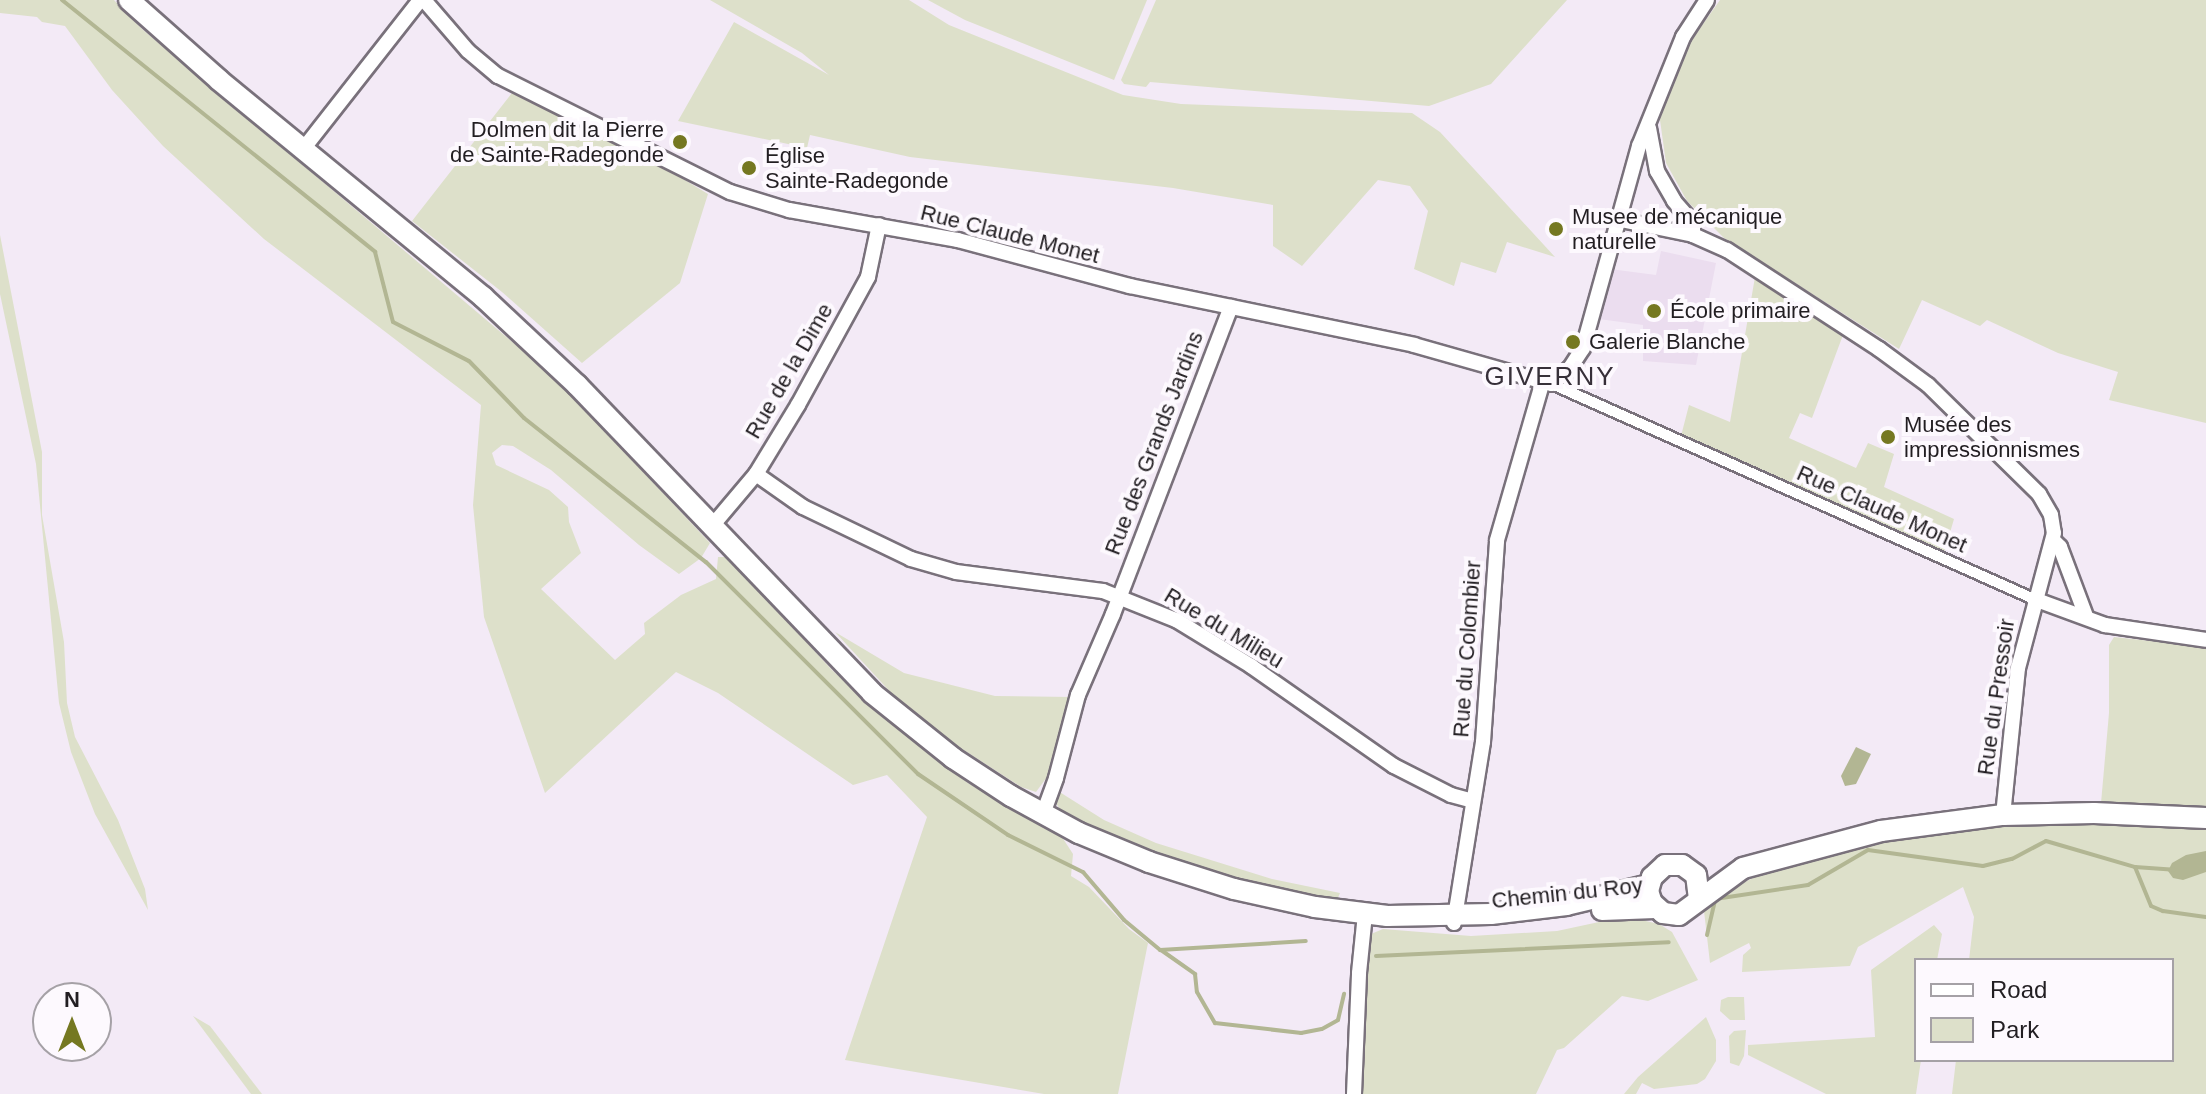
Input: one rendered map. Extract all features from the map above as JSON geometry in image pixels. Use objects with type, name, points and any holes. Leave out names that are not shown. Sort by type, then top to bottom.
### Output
[{"type":"main road","points":[[129,0],[219,80],[506,317],[872,693],[953,758],[1043,814],[1101,842],[1185,875],[1286,902],[1365,914],[1455,920],[1566,905],[1649,885]]},
{"type":"main road","points":[[1743,868],[1699,899],[1693,908],[1679,915],[1663,913],[1655,908],[1649,897],[1652,877],[1665,865],[1674,864],[1690,869],[1743,868],[1881,831],[2003,815],[2094,813],[2206,818]]},
{"type":"main road","points":[[1690,869],[1700,883],[1699,899]]},
{"type":"main road","name":"Chemin du Roy","points":[[1455,920],[1510,925],[1619,908],[1655,908]]},
{"type":"street","points":[[304,148],[422,0]]},
{"type":"street","name":"Rue Claude Monet","points":[[422,0],[468,51],[498,76],[730,192],[789,210],[958,240],[1130,286],[1414,345],[1547,382],[2034,599],[2115,627],[2206,640]]},
{"type":"street","points":[[1547,382],[1570,368],[1583,348],[1616,219],[1639,146],[1683,37],[1707,0]]},
{"type":"street","points":[[1649,127],[1657,171],[1674,201],[1693,223],[1693,235]]},
{"type":"street","points":[[1616,219],[1693,235],[1727,250],[1905,367],[2039,494],[2053,521],[2053,540],[2060,547],[2086,616]]},
{"type":"street","name":"Rue de la Dime","points":[[712,526],[756,474],[868,277],[879,225]]},
{"type":"street","name":"Rue des Grands Jardins","points":[[1043,814],[1078,695],[1231,307]]},
{"type":"street","name":"Rue du Colombier","points":[[1455,920],[1483,742],[1497,540],[1547,382]]},
{"type":"street","name":"Rue du Milieu","points":[[756,474],[803,507],[911,559],[956,572],[1089,589],[1119,596],[1176,620],[1225,649],[1394,766],[1451,795],[1473,801]]},
{"type":"street","name":"Rue du Pressoir","points":[[2003,815],[2016,683],[2034,599],[2053,540]]},
{"type":"street","points":[[1354,1094],[1365,914]]},
{"type":"shaded area","name":"École primaire","points":[[1661,251],[1716,263],[1696,365],[1643,361],[1643,325],[1599,319],[1610,269],[1656,275]]},
{"type":"shaded area","points":[[1856,747],[1871,754],[1856,784],[1845,786],[1841,776]]},
{"type":"shaded area","points":[[2206,851],[2206,872],[2183,880],[2173,878],[2168,871],[2172,863],[2186,855]]},
{"type":"green space","points":[[0,0],[114,0],[142,29],[555,378],[710,543],[701,558],[679,574],[639,545],[551,470],[513,446],[502,445],[492,453],[496,465],[549,490],[568,507],[569,522],[581,553],[541,589],[615,660],[645,634],[644,623],[681,595],[716,579],[718,557],[729,557],[832,670],[900,731],[968,783],[1062,837],[1073,854],[1071,876],[1089,887],[1129,929],[1148,943],[1118,1094],[1044,1094],[845,1060],[927,817],[887,775],[853,785],[718,693],[676,672],[545,793],[484,617],[473,505],[481,405],[264,239],[163,146],[112,90],[65,26],[42,22],[37,17],[0,13]]},
{"type":"green space","points":[[710,0],[909,0],[949,25],[1123,95],[1181,104],[1412,113],[1440,132],[1555,257],[1507,242],[1496,273],[1461,262],[1454,286],[1414,269],[1428,211],[1410,186],[1378,180],[1302,266],[1273,246],[1273,205],[1173,188],[910,157],[810,135],[807,148],[678,121],[734,22],[829,75],[802,53]]},
{"type":"green space","points":[[928,0],[1147,0],[1114,80],[965,20]]},
{"type":"green space","points":[[1156,0],[1567,0],[1491,84],[1429,106],[1150,82],[1146,87],[1124,84],[1121,80]]},
{"type":"green space","points":[[1720,0],[2206,0],[2206,423],[2109,400],[2118,372],[2058,353],[1987,320],[1980,326],[1922,300],[1899,349],[1724,238],[1687,201],[1666,163],[1659,113],[1674,65]]},
{"type":"green space","points":[[512,93],[614,143],[622,142],[708,194],[680,283],[582,363],[502,292],[412,221]]},
{"type":"green space","points":[[0,235],[42,452],[42,515],[64,642],[67,703],[75,737],[118,820],[145,889],[148,910],[95,814],[71,752],[59,703],[36,464],[0,294]]},
{"type":"green space","points":[[1755,277],[1843,335],[1812,418],[1800,413],[1789,438],[1856,468],[1868,443],[1894,454],[1884,487],[1954,519],[1944,553],[1681,436],[1689,405],[1730,422]]},
{"type":"green space","points":[[835,632],[904,673],[995,696],[1072,697],[1047,777],[1036,792],[1021,787],[945,738],[894,696]]},
{"type":"green space","points":[[2114,637],[2206,647],[2206,809],[2101,803],[2109,713],[2109,645]]},
{"type":"green space","points":[[1058,791],[1104,820],[1156,843],[1272,879],[1340,893],[1335,905],[1210,875],[1104,835],[1062,812],[1055,802]]},
{"type":"green space","points":[[2082,822],[2206,829],[2206,1094],[1952,1094],[1956,1062],[2174,1062],[2174,958],[1969,958],[1974,917],[1963,887],[1858,947],[1850,966],[1742,972],[1743,955],[1751,948],[1749,943],[1710,963],[1704,911],[1712,898],[1757,876],[1829,852],[1947,827]]},
{"type":"green space","points":[[1613,919],[1637,919],[1659,924],[1672,932],[1698,980],[1648,1001],[1622,996],[1564,1048],[1557,1050],[1536,1094],[1359,1094],[1371,934],[1383,929],[1471,936],[1557,931]]},
{"type":"green space","points":[[1934,925],[1942,934],[1937,958],[1914,958],[1914,1062],[1921,1062],[1916,1094],[1826,1094],[1748,1055],[1748,1045],[1875,1037],[1871,970]]},
{"type":"green space","points":[[1744,997],[1745,1020],[1730,1020],[1720,1011],[1721,1000]]},
{"type":"green space","points":[[193,1016],[210,1026],[262,1094],[251,1094]]},
{"type":"green space","points":[[1706,1017],[1716,1040],[1716,1061],[1705,1079],[1697,1084],[1654,1089],[1642,1083],[1636,1094],[1624,1094],[1638,1077]]},
{"type":"green space","points":[[1746,1030],[1744,1056],[1739,1066],[1730,1063],[1729,1036],[1734,1031]]},
{"type":"waterway","points":[[62,0],[375,252],[393,322],[469,361],[524,418],[706,562],[918,774],[1008,835],[1083,872],[1124,920],[1160,950],[1306,941]]},
{"type":"waterway","points":[[1707,935],[1715,899],[1808,885],[1868,850],[1983,866],[2012,859],[2046,841],[2135,867],[2151,906],[2163,911],[2206,917]]},
{"type":"waterway","points":[[2135,867],[2174,870]]},
{"type":"waterway","points":[[1376,956],[1669,942]]},
{"type":"waterway","points":[[1161,950],[1195,974],[1197,992],[1215,1023],[1301,1033],[1322,1029],[1338,1020],[1344,994]]},
{"type":"place","name":"Dolmen dit la Pierre de Sainte-Radegonde","points":[[680,142]]},
{"type":"place","name":"Église Sainte-Radegonde","points":[[749,168]]},
{"type":"place","name":"Musee de mécanique naturelle","points":[[1556,229]]},
{"type":"place","name":"École primaire","points":[[1654,311]]},
{"type":"place","name":"Galerie Blanche","points":[[1573,342]]},
{"type":"place","name":"Musée des impressionnismes","points":[[1888,437]]},
{"type":"district","name":"GIVERNY","points":[[1550,377]]}]
